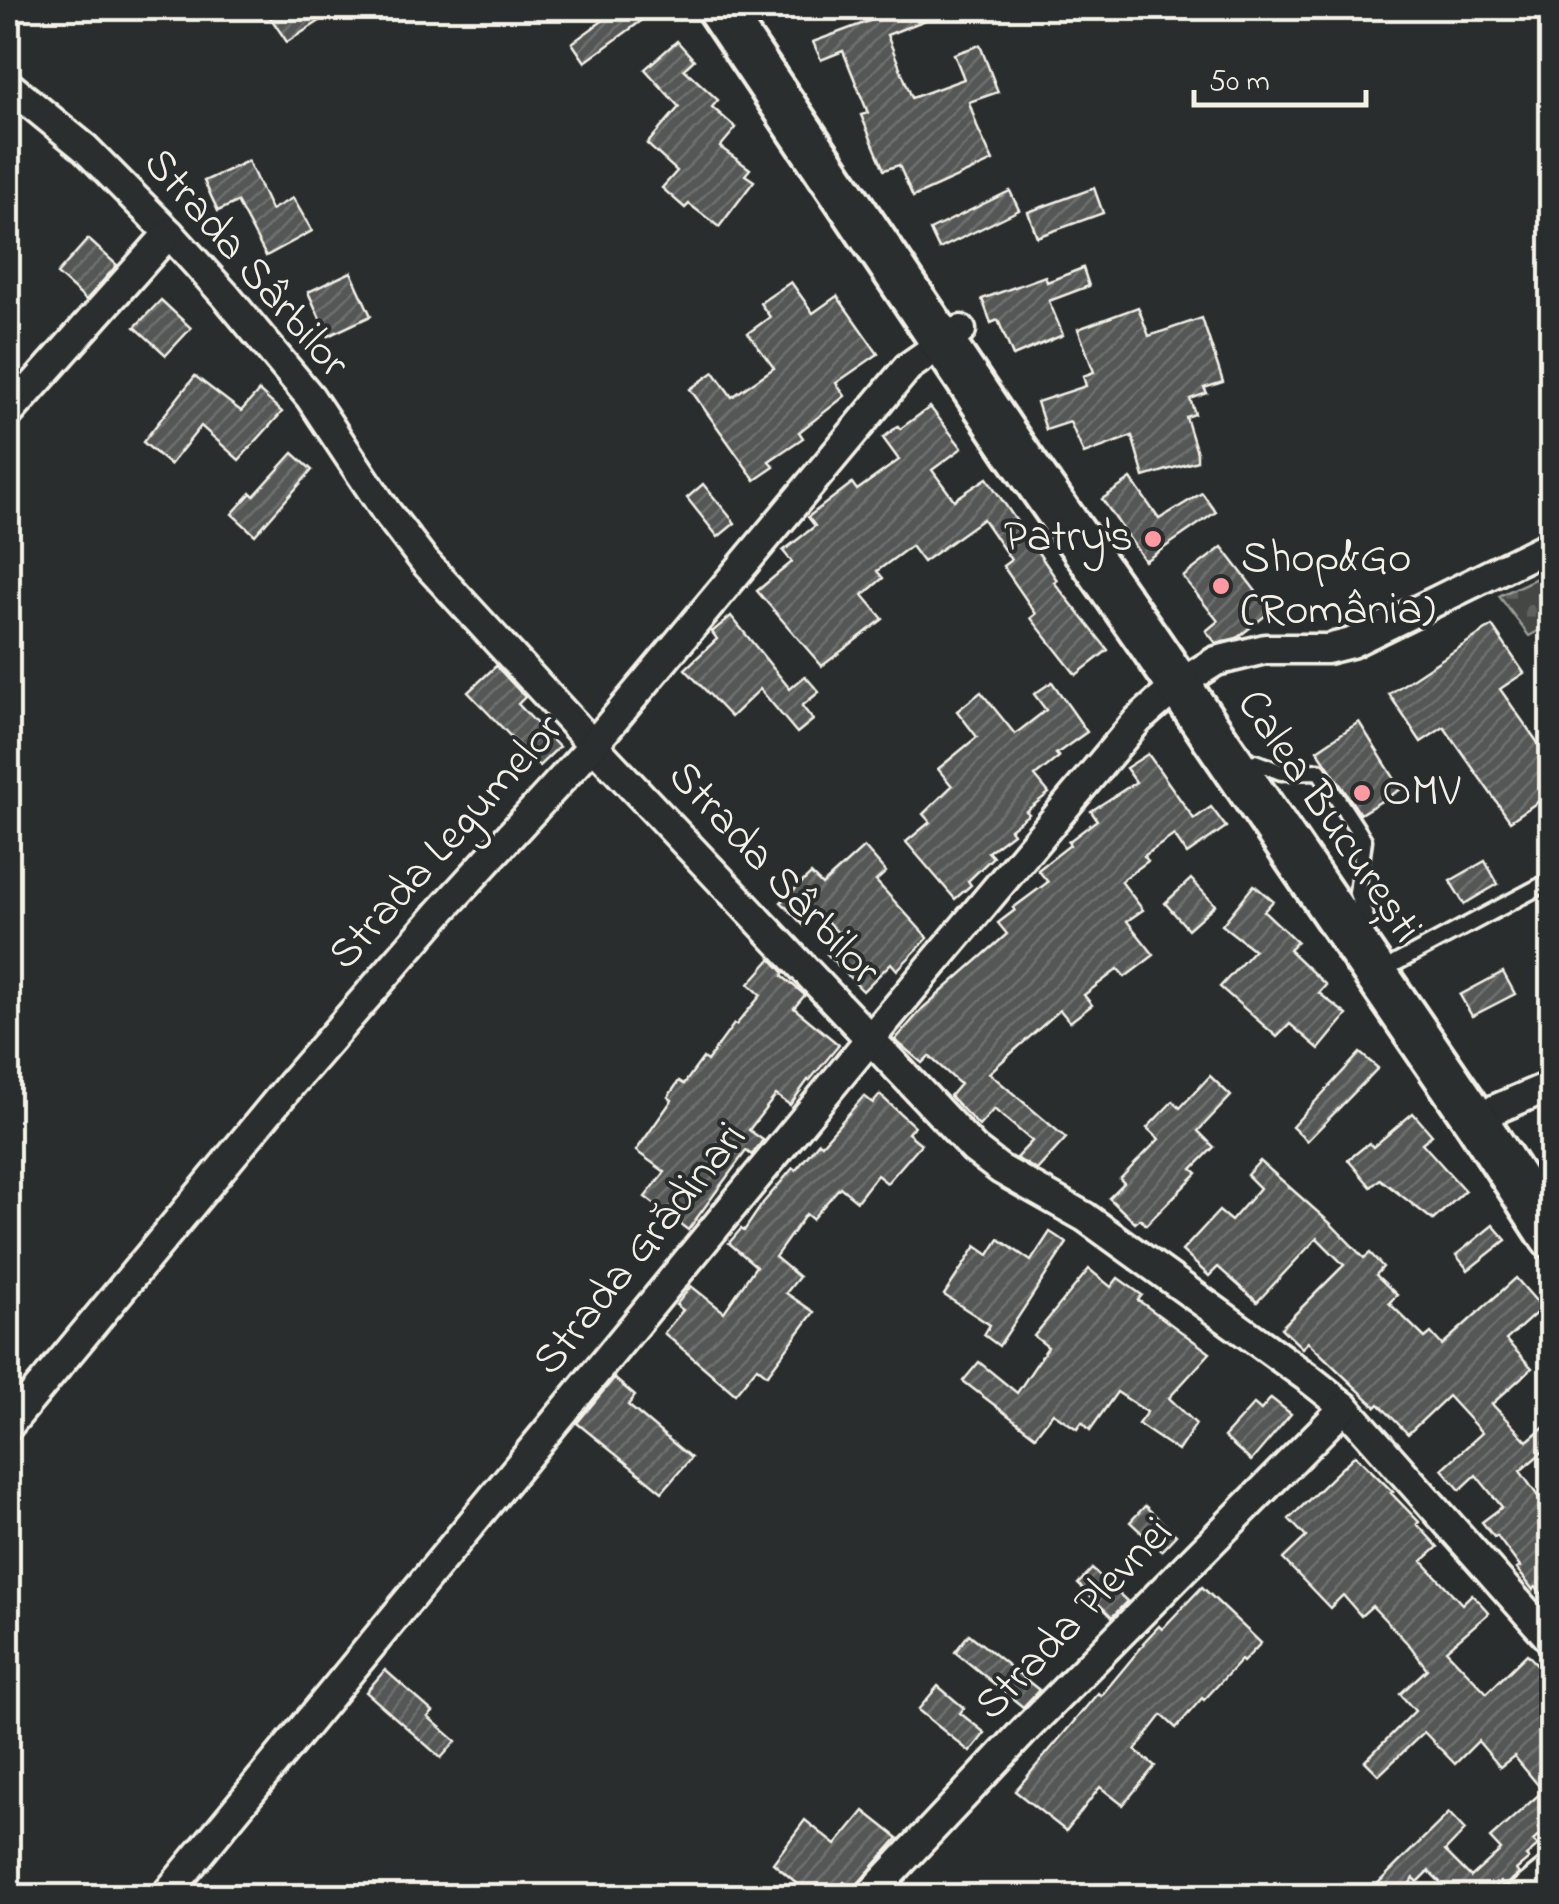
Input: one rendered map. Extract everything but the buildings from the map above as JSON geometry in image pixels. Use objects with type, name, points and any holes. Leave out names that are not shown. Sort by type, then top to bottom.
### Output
[{"type":"main road","name":"Calea București","points":[[718,8],[952,336],[1053,467],[1188,678],[1486,1116],[1552,1193]]},
{"type":"main road","name":"Calea București","points":[[743,8],[952,336]]},
{"type":"main road","name":"Calea București","points":[[1188,678],[1255,762],[1396,963],[1552,1237]]},
{"type":"street","name":"Strada Sârbilor","points":[[8,86],[85,148],[169,232],[310,397],[384,510],[425,562],[974,1149],[1014,1178],[1085,1217],[1345,1407],[1552,1641]]},
{"type":"street","points":[[8,414],[169,232]]},
{"type":"street","name":"Strada Legumelor","points":[[8,1426],[349,1017],[593,745],[908,368],[952,336]]},
{"type":"street","points":[[1188,678],[1216,661],[1265,649],[1328,650],[1351,643],[1552,544]]},
{"type":"street","name":"Strada Grădinari","points":[[165,1896],[870,1039],[1138,720],[1188,678]]},
{"type":"street","points":[[1486,1116],[1552,1085]]},
{"type":"street","name":"Strada Plevnei","points":[[869,1896],[1026,1729],[1345,1407]]},
{"type":"street","points":[[1519,1896],[1552,1869]]},
{"type":"lane","points":[[1396,963],[1552,880]]},
{"type":"green space","points":[[1551,571],[1551,624],[1529,636],[1499,596]]},
{"type":"place","name":"Patry's","points":[[1153,539]]},
{"type":"place","name":"Shop&Go (România)","points":[[1221,586]]},
{"type":"place","name":"OMV","points":[[1362,793]]}]
